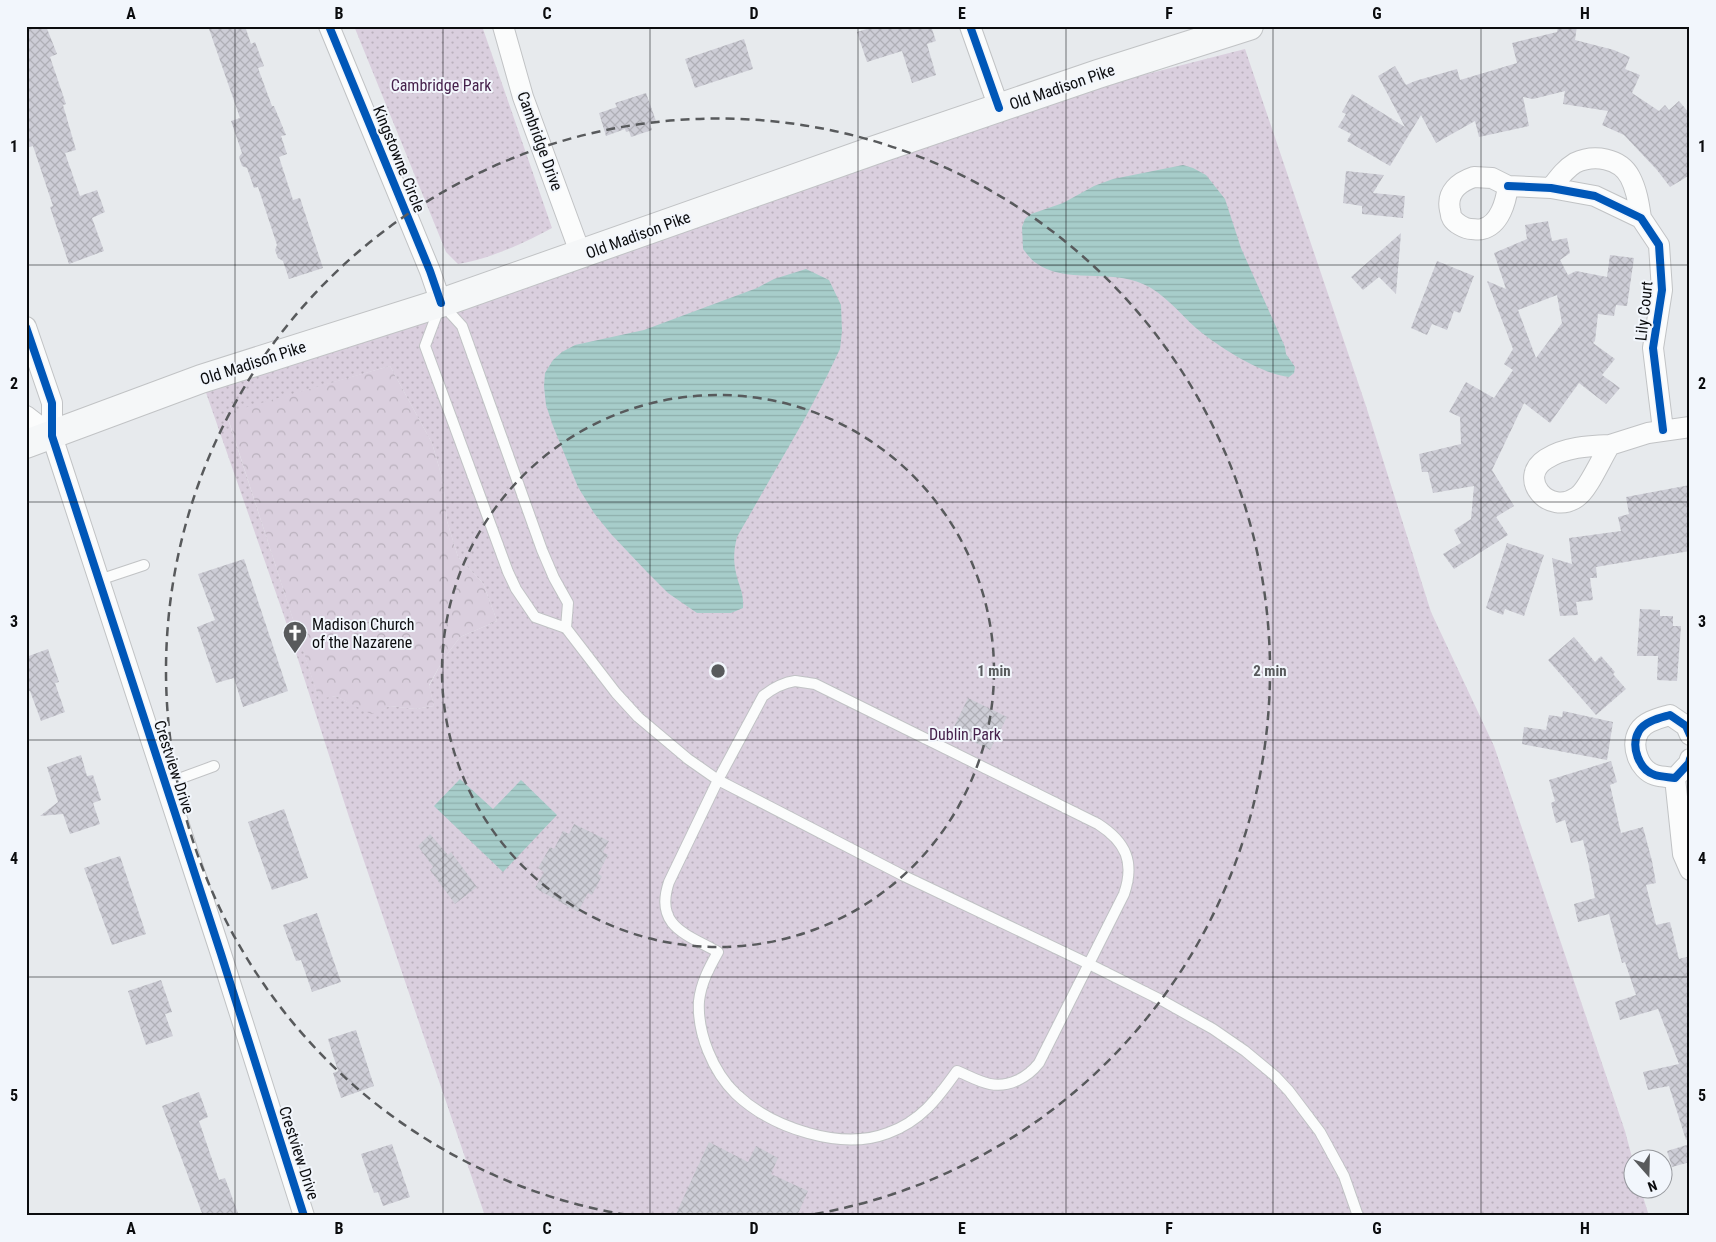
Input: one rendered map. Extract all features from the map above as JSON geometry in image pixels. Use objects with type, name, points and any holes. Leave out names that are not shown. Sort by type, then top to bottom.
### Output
[{"type":"main road","name":"Old Madison Pike","points":[[26,444],[201,380],[441,303],[1098,74],[1249,26]]},
{"type":"street","name":"Kingstowne Circle","points":[[329,26],[430,271],[441,303]]},
{"type":"street","name":"Cambridge Drive","points":[[502,26],[523,97],[581,255]]},
{"type":"street","points":[[970,26],[999,108]]},
{"type":"street","points":[[1551,188],[1561,175],[1575,164],[1588,159],[1606,159],[1619,166],[1629,176],[1637,197],[1641,218]]},
{"type":"street","points":[[1508,186],[1551,188],[1595,196],[1641,218]]},
{"type":"street","name":"Lily Court","points":[[1641,218],[1659,245],[1662,290],[1653,348],[1663,430]]},
{"type":"street","name":"Crestview Drive","points":[[26,327],[52,402],[52,436],[304,1216]]},
{"type":"street","points":[[26,416],[52,436]]},
{"type":"street","points":[[1610,445],[1631,437],[1663,430],[1690,427]]},
{"type":"street","points":[[1675,778],[1653,774],[1639,762],[1636,747],[1639,731],[1650,721],[1670,715],[1686,726],[1690,735]]},
{"type":"street","points":[[1690,759],[1675,778],[1683,854],[1690,870]]},
{"type":"lane","points":[[566,628],[568,603],[554,578],[542,550],[462,326],[441,303],[425,346],[508,572],[516,589],[535,617],[566,628],[616,693],[638,717],[688,759],[718,780],[904,876],[1189,1014],[1245,1051],[1274,1076],[1301,1106],[1329,1146],[1344,1176],[1358,1216]]},
{"type":"lane","points":[[98,580],[144,565]]},
{"type":"lane","points":[[795,681],[816,684],[1098,824],[1119,840],[1124,849],[1129,868],[1124,894],[1039,1062],[1033,1070],[1017,1080],[992,1085],[956,1071],[938,1099],[921,1115],[899,1128],[877,1137],[848,1140],[807,1133],[762,1113],[736,1094],[726,1083],[711,1058],[702,1028],[699,1003],[701,989],[718,952],[679,930],[666,914],[665,908],[665,893],[669,882],[718,780],[763,696],[784,683],[795,681]]},
{"type":"lane","points":[[165,784],[214,766]]},
{"type":"green space","name":"Cambridge Park","points":[[354,26],[482,26],[552,228],[506,250],[470,262],[458,264],[446,252]]},
{"type":"green space","name":"Dublin Park","points":[[1245,49],[1366,406],[1431,612],[1494,746],[1625,1131],[1630,1150],[1624,1150],[1624,1200],[1644,1200],[1649,1216],[485,1216],[349,817],[284,616],[204,387],[1096,87]],"holes":[[[390,366],[432,443],[443,481],[447,521],[458,557],[483,583],[497,621],[460,637],[443,660],[429,686],[434,706],[415,709],[390,706],[371,714],[336,696],[319,699],[226,413]]]},
{"type":"green space","points":[[390,366],[432,443],[443,481],[447,521],[458,557],[483,583],[497,621],[460,637],[443,660],[429,685],[434,706],[415,709],[390,706],[371,715],[336,696],[319,700],[226,412]]},
{"type":"shaded area","points":[[1183,165],[1206,175],[1225,199],[1241,248],[1285,347],[1286,354],[1295,367],[1294,373],[1289,377],[1266,371],[1227,351],[1196,328],[1158,293],[1143,284],[1117,277],[1060,273],[1036,263],[1023,249],[1022,227],[1025,219],[1031,214],[1063,203],[1094,186],[1113,179]]},
{"type":"shaded area","points":[[806,269],[829,280],[841,305],[842,331],[840,349],[804,420],[737,537],[734,564],[742,594],[743,608],[731,613],[697,613],[668,593],[611,534],[594,513],[578,487],[553,426],[546,405],[545,373],[553,360],[562,352],[575,345],[644,330],[757,288],[774,279]]},
{"type":"shaded area","points":[[460,779],[493,809],[521,780],[557,815],[503,872],[434,806]]},
{"type":"building","points":[[26,26],[46,26],[57,54],[50,57],[66,104],[63,105],[76,150],[65,153],[80,196],[97,190],[105,212],[92,218],[104,251],[69,264],[50,207],[53,206],[33,146],[26,148]]},
{"type":"building","points":[[208,26],[245,26],[251,44],[255,42],[264,66],[258,68],[272,106],[274,106],[286,135],[281,136],[287,154],[279,157],[293,200],[300,198],[323,268],[289,279],[283,261],[278,258],[275,250],[277,245],[258,187],[254,188],[247,168],[242,166],[239,157],[242,153],[231,121],[240,118]]},
{"type":"building","points":[[876,26],[931,26],[936,41],[927,44],[936,75],[912,83],[902,51],[867,62],[857,32]]},
{"type":"building","points":[[1558,26],[1577,26],[1575,40],[1614,50],[1630,57],[1625,69],[1640,75],[1632,93],[1659,111],[1665,105],[1669,110],[1679,101],[1690,114],[1690,175],[1670,187],[1657,170],[1624,135],[1602,125],[1608,111],[1563,104],[1565,91],[1533,99],[1523,97],[1529,126],[1479,137],[1475,121],[1436,143],[1421,115],[1390,166],[1347,141],[1351,134],[1338,127],[1346,114],[1342,112],[1352,94],[1405,127],[1378,76],[1395,66],[1406,85],[1457,69],[1460,80],[1517,63],[1512,43],[1557,32]]},
{"type":"building","points":[[744,39],[753,69],[695,88],[685,59]]},
{"type":"building","points":[[646,93],[656,121],[650,124],[652,130],[631,137],[629,131],[626,132],[625,129],[606,136],[599,113],[617,107],[615,103]]},
{"type":"building","points":[[1346,171],[1384,175],[1373,193],[1405,196],[1403,218],[1362,214],[1362,206],[1343,203]]},
{"type":"building","points":[[1548,221],[1552,241],[1567,238],[1570,253],[1560,260],[1568,275],[1576,271],[1607,277],[1610,255],[1634,258],[1627,306],[1616,305],[1614,316],[1598,314],[1595,341],[1593,343],[1615,359],[1602,375],[1620,388],[1606,404],[1579,383],[1550,423],[1524,403],[1492,470],[1514,506],[1496,517],[1508,535],[1454,569],[1443,554],[1461,543],[1454,530],[1471,519],[1474,486],[1433,493],[1428,472],[1422,472],[1419,454],[1461,444],[1460,417],[1449,412],[1466,382],[1494,398],[1513,370],[1504,364],[1513,349],[1487,281],[1506,289],[1494,253],[1527,239],[1525,225]],"holes":[[[1557,295],[1562,323],[1536,358],[1518,310]]]},
{"type":"building","points":[[1401,233],[1396,294],[1379,277],[1363,290],[1351,277]]},
{"type":"building","points":[[1437,261],[1474,276],[1460,313],[1454,311],[1447,330],[1432,324],[1427,335],[1411,328]]},
{"type":"building","points":[[1690,485],[1690,551],[1596,567],[1597,578],[1590,578],[1593,600],[1576,602],[1578,615],[1560,616],[1552,558],[1572,564],[1569,538],[1621,531],[1618,517],[1629,514],[1626,497]]},
{"type":"building","points":[[1507,543],[1544,555],[1524,616],[1505,609],[1503,615],[1486,608]]},
{"type":"building","points":[[244,559],[288,691],[243,707],[234,678],[216,683],[197,627],[215,620],[198,574]]},
{"type":"building","points":[[1640,609],[1660,610],[1660,616],[1673,616],[1673,626],[1681,626],[1677,681],[1657,680],[1658,656],[1637,656]]},
{"type":"building","points":[[1574,637],[1595,662],[1601,656],[1626,689],[1596,715],[1548,660]]},
{"type":"building","points":[[48,649],[59,682],[55,683],[65,712],[41,721],[30,691],[26,692],[26,657]]},
{"type":"building","points":[[968,698],[1007,717],[990,750],[952,731]]},
{"type":"building","points":[[1563,711],[1613,722],[1607,760],[1522,744],[1524,727],[1546,730],[1549,715],[1562,717]]},
{"type":"building","points":[[81,755],[87,776],[93,775],[101,800],[93,803],[100,824],[70,834],[63,814],[40,816],[58,802],[47,767]]},
{"type":"building","points":[[1611,761],[1617,782],[1610,785],[1621,833],[1643,827],[1656,883],[1646,885],[1656,925],[1670,922],[1679,959],[1690,956],[1690,1139],[1686,1140],[1669,1086],[1648,1090],[1643,1072],[1679,1064],[1658,1009],[1620,1020],[1615,1002],[1636,995],[1625,962],[1622,963],[1609,914],[1578,922],[1574,904],[1595,898],[1589,866],[1583,840],[1571,843],[1565,820],[1556,823],[1551,803],[1555,801],[1549,780]]},
{"type":"building","points":[[284,809],[308,878],[272,890],[248,822]]},
{"type":"building","points":[[574,824],[609,841],[603,852],[608,855],[598,874],[602,876],[592,895],[588,893],[578,912],[535,888],[544,872],[538,868],[550,847],[554,849],[563,831],[569,834]]},
{"type":"building","points":[[430,834],[448,855],[451,852],[477,887],[455,904],[430,870],[433,867],[418,846]]},
{"type":"building","points":[[120,856],[146,934],[112,945],[84,868]]},
{"type":"building","points":[[317,913],[341,982],[312,992],[301,960],[296,961],[283,925]]},
{"type":"building","points":[[161,980],[172,1012],[165,1014],[173,1036],[146,1045],[128,991]]},
{"type":"building","points":[[356,1030],[374,1086],[341,1098],[333,1073],[338,1071],[328,1039]]},
{"type":"building","points":[[199,1092],[208,1117],[199,1121],[219,1180],[225,1178],[239,1216],[203,1216],[162,1106]]},
{"type":"building","points":[[709,1142],[748,1162],[756,1146],[778,1158],[771,1174],[808,1191],[797,1216],[675,1216]]},
{"type":"building","points":[[392,1144],[410,1197],[383,1206],[378,1192],[374,1193],[361,1154]]},
{"type":"building","points":[[1690,1144],[1690,1162],[1674,1166],[1674,1150],[1670,1150]]},
{"type":"cycle path","points":[[329,26],[430,271],[441,303]]},
{"type":"cycle path","points":[[970,26],[999,108]]},
{"type":"cycle path","points":[[1508,186],[1551,188],[1595,196],[1641,218],[1659,245],[1662,290],[1653,348],[1663,430]]},
{"type":"cycle path","points":[[26,327],[52,403],[52,436],[221,954],[304,1216]]},
{"type":"cycle path","points":[[1690,735],[1686,726],[1670,715],[1653,720],[1645,725],[1639,731],[1635,744],[1638,757],[1644,768],[1662,777],[1675,778],[1689,763],[1690,759]]},
{"type":"place","name":"Madison Church of the Nazarene","points":[[295,654]]}]
